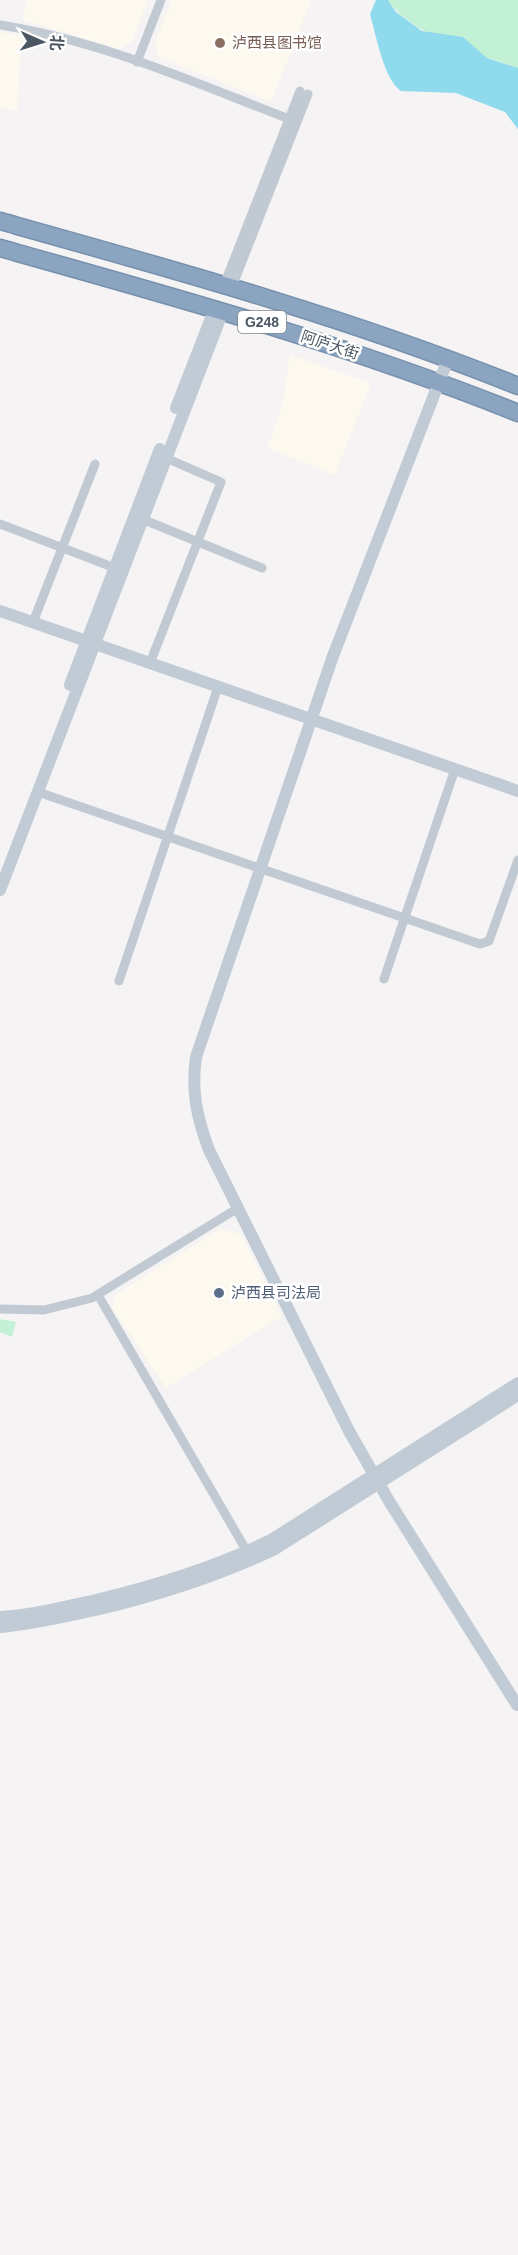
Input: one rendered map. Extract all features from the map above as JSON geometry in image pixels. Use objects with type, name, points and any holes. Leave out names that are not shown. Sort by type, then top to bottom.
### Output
[{"type":"highway","name":"G248","points":[[0,221],[228,286]]},
{"type":"highway","name":"阿庐大街","points":[[0,248],[219,310],[439,383],[518,413]]},
{"type":"highway","name":"阿庐大街","points":[[228,286],[448,359],[518,386]]},
{"type":"main road","points":[[0,867],[166,458],[219,310]]},
{"type":"main road","points":[[0,890],[38,792],[115,568],[219,310]]},
{"type":"main road","points":[[448,359],[312,716],[259,869],[196,1057],[195,1106],[201,1128],[238,1208],[349,1431],[376,1479],[517,1705]]},
{"type":"main road","points":[[0,605],[91,641],[152,658],[518,791]]},
{"type":"main road","points":[[0,611],[218,687],[518,784]]},
{"type":"main road","points":[[376,1479],[518,1383]]},
{"type":"main road","points":[[0,1627],[53,1620],[172,1591],[250,1556],[271,1540],[518,1395]]},
{"type":"main road","points":[[0,1617],[51,1610],[153,1586],[250,1556]]},
{"type":"street","points":[[137,62],[161,0]]},
{"type":"street","points":[[0,25],[39,31],[137,62],[293,120]]},
{"type":"street","points":[[228,286],[304,93]]},
{"type":"street","points":[[152,658],[221,482],[166,458]]},
{"type":"street","points":[[34,617],[95,464]]},
{"type":"street","points":[[142,519],[262,568]]},
{"type":"street","points":[[0,524],[115,568]]},
{"type":"street","points":[[119,981],[218,687]]},
{"type":"street","points":[[384,979],[455,769]]},
{"type":"street","points":[[38,792],[480,944],[487,943],[518,860]]},
{"type":"street","points":[[0,1309],[31,1311],[57,1308],[98,1295],[238,1208]]},
{"type":"street","points":[[98,1295],[250,1556]]},
{"type":"shaded area","points":[[26,0],[148,0],[132,41],[120,49],[23,20]]},
{"type":"shaded area","points":[[172,0],[311,0],[271,102],[158,57],[155,42]]},
{"type":"shaded area","points":[[0,32],[22,36],[17,111],[0,108]]},
{"type":"shaded area","points":[[290,355],[371,383],[335,475],[267,448],[281,411]]},
{"type":"shaded area","name":"泸西县司法局","points":[[220,1229],[241,1234],[282,1316],[166,1388],[112,1307],[115,1295]]},
{"type":"green space","points":[[388,0],[518,0],[518,68],[465,50],[429,33],[412,23]]},
{"type":"green space","points":[[0,1319],[16,1322],[12,1337],[0,1332]]},
{"type":"water","points":[[376,0],[388,0],[396,12],[422,31],[463,37],[487,58],[518,68],[518,129],[505,112],[456,93],[401,91],[385,67],[378,45],[370,14]]},
{"type":"place","name":"泸西县图书馆","points":[[220,43]]},
{"type":"place","name":"泸西县司法局","points":[[219,1293]]}]
